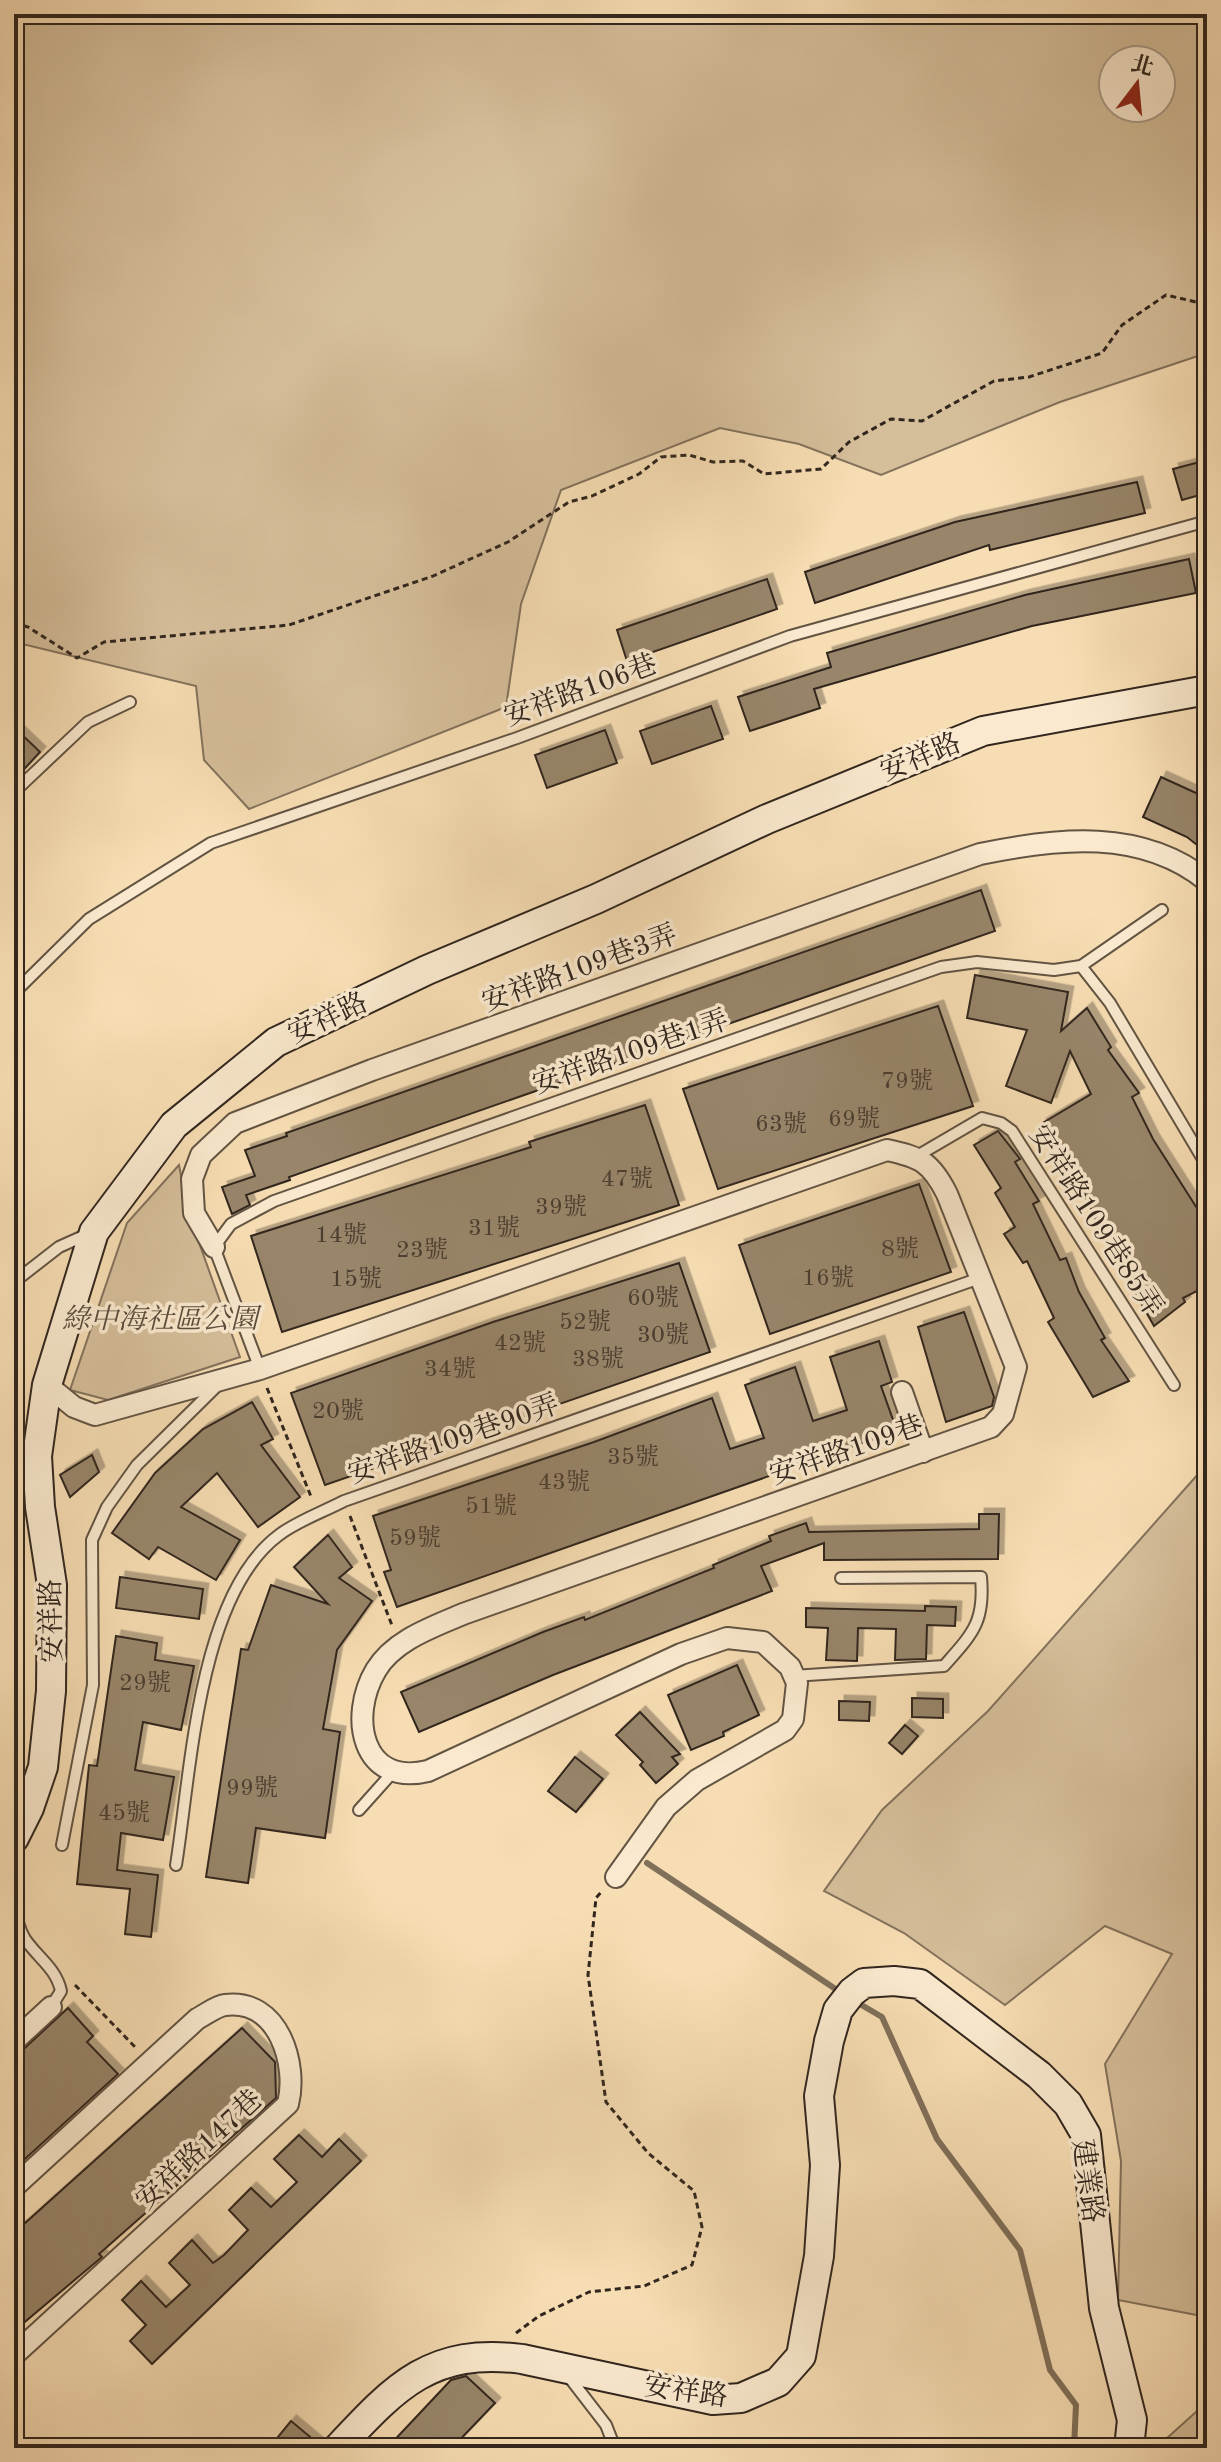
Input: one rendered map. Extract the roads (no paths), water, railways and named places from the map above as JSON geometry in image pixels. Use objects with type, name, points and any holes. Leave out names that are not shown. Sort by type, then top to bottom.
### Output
[{"type":"street","name":"安祥路","points":[[15,1837],[43,1767],[51,1691],[52,1585],[40,1507],[37,1456],[47,1385],[94,1232],[174,1125],[276,1042],[427,970],[596,899],[767,819],[983,731],[1207,690]]},
{"type":"street","name":"安祥路109巷3弄","points":[[214,1247],[194,1213],[192,1179],[201,1155],[235,1123],[372,1070],[980,854],[1038,842],[1103,841],[1149,850],[1183,862],[1207,881]]},
{"type":"street","points":[[47,1385],[74,1407],[95,1415],[260,1369],[887,1150],[917,1156]]},
{"type":"street","name":"安祥路109巷","points":[[393,1772],[374,1757],[363,1741],[361,1706],[377,1668],[413,1636],[463,1614],[991,1427],[1003,1414],[1014,1385],[1016,1367],[942,1184],[917,1156]]},
{"type":"street","points":[[902,1392],[923,1452]]},
{"type":"street","points":[[393,1772],[406,1776],[428,1771],[681,1654],[727,1638],[763,1642],[790,1667],[797,1683],[793,1719],[785,1730],[697,1780],[666,1807],[616,1877]]},
{"type":"street","name":"安祥路","points":[[338,2448],[389,2394],[420,2372],[459,2359],[487,2356],[522,2359],[713,2400],[741,2398],[778,2382],[801,2356],[808,2329],[819,2256],[825,2165],[819,2096],[838,2010],[852,1992],[864,1983],[894,1981],[920,1984]]},
{"type":"street","name":"建業路","points":[[920,1984],[1039,2075],[1068,2104],[1086,2135],[1104,2308],[1132,2420],[1129,2448]]},
{"type":"street","name":"安祥路147巷","points":[[14,2187],[197,2019],[225,2005],[254,2009],[276,2030],[289,2051],[293,2085],[288,2104],[14,2355]]},
{"type":"street","points":[[14,2041],[51,2007]]},
{"type":"lane","name":"安祥路106巷","points":[[14,993],[89,919],[211,843],[517,738],[790,636],[1207,521]]},
{"type":"lane","points":[[14,792],[88,722],[130,702]]},
{"type":"lane","points":[[1162,910],[1081,966],[1110,1003],[1207,1166]]},
{"type":"lane","name":"安祥路109巷1弄","points":[[214,1247],[231,1224],[274,1201],[941,967],[977,962],[1054,970],[1081,966]]},
{"type":"lane","name":"安祥路109巷85弄","points":[[917,1156],[982,1118],[1001,1123],[1012,1131],[1174,1385]]},
{"type":"lane","points":[[14,1282],[59,1247],[94,1232]]},
{"type":"lane","name":"安祥路109巷3弄","points":[[214,1247],[260,1369]]},
{"type":"lane","name":"安祥路109巷90弄","points":[[176,1865],[207,1666],[220,1621],[244,1574],[278,1535],[344,1501],[980,1278]]},
{"type":"lane","points":[[62,1845],[93,1685],[92,1540],[107,1507],[137,1465],[223,1380]]},
{"type":"lane","points":[[793,1676],[944,1666],[976,1630],[983,1603],[981,1577],[841,1578]]},
{"type":"lane","points":[[359,1810],[393,1772]]},
{"type":"lane","points":[[15,1837],[18,1920],[24,1938],[59,1983],[61,1991],[51,2007]]},
{"type":"lane","points":[[562,2368],[606,2425],[615,2448]]},
{"type":"waterway","points":[[647,1863],[840,1992]]},
{"type":"waterway","points":[[853,2000],[882,2017],[937,2139],[1020,2250],[1050,2370],[1076,2405],[1074,2448]]},
{"type":"park label","name":"綠中海社區公園","points":[[160,1318]]}]
